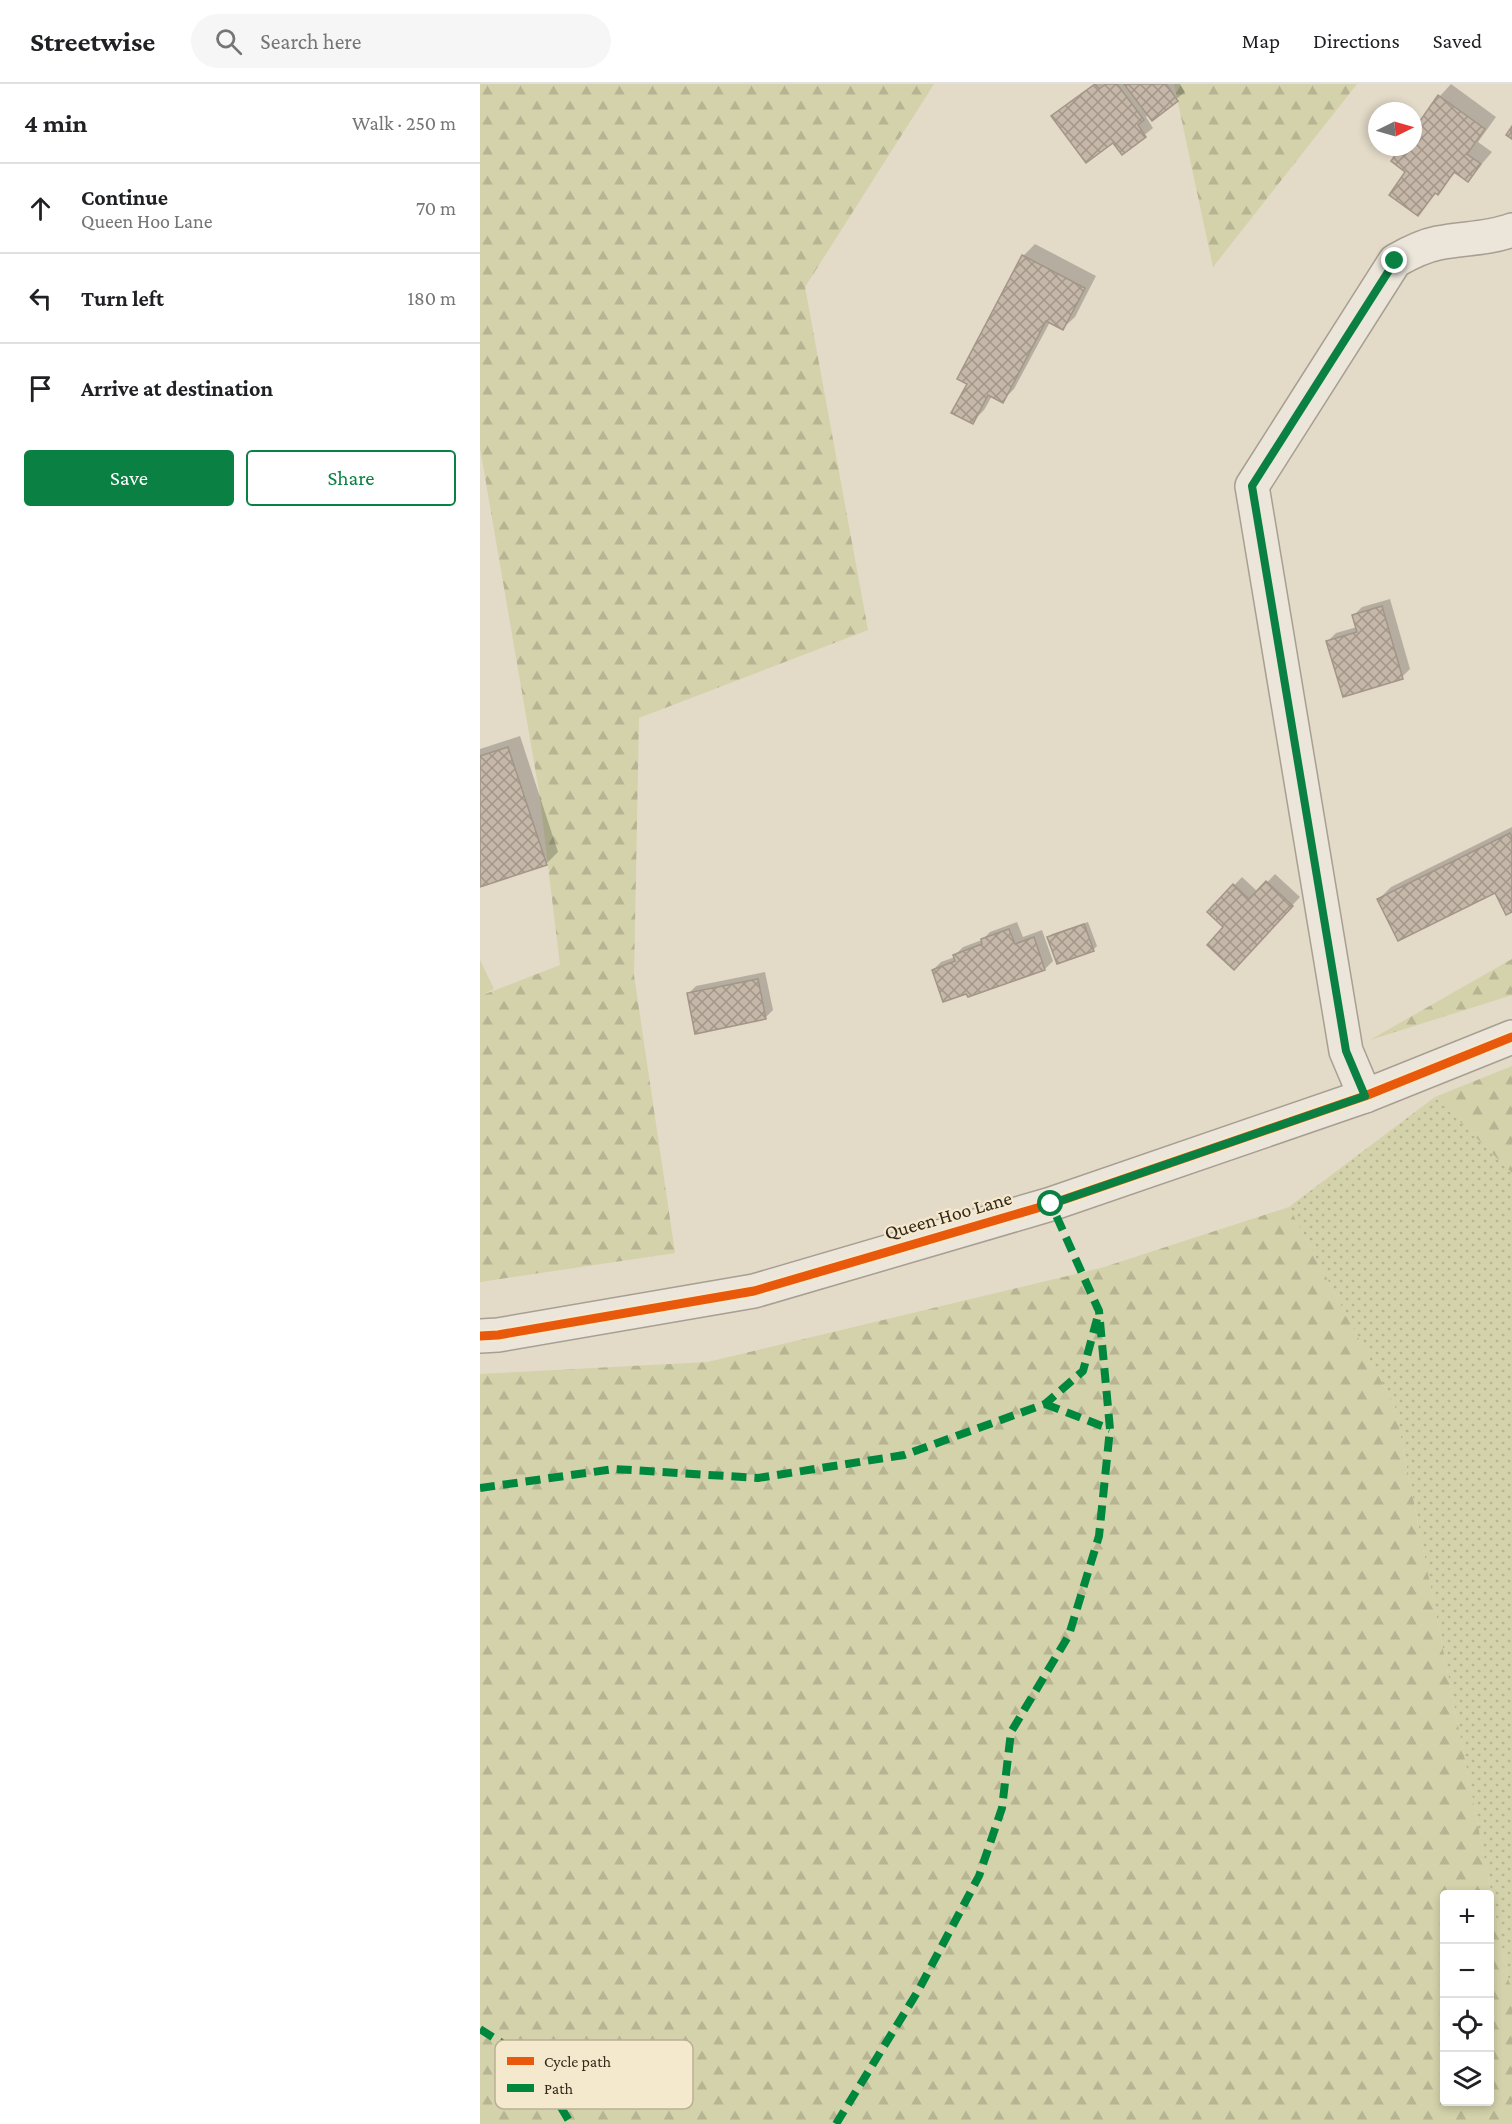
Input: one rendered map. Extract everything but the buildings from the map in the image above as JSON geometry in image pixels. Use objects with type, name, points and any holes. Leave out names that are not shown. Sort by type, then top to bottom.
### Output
[{"type":"street","points":[[1365,1096],[1346,1051],[1252,486],[1395,261],[1411,251],[1438,243],[1498,235],[1512,230]]},
{"type":"street","name":"Queen Hoo Lane","points":[[480,1336],[498,1335],[754,1291],[1051,1204],[1365,1096],[1512,1037]]},
{"type":"green space","points":[[480,84],[934,84],[805,287],[868,630],[639,718],[634,975],[675,1253],[480,1282],[480,996],[560,965],[539,791],[480,448]]},
{"type":"green space","points":[[1174,84],[1357,84],[1213,267]]},
{"type":"green space","points":[[1512,959],[1512,995],[1370,1040]]},
{"type":"green space","points":[[480,960],[494,989],[480,996]]},
{"type":"green space","points":[[1512,1066],[1512,1173],[1435,1097]]},
{"type":"green space","points":[[1435,1097],[1512,1173],[1512,1986],[1509,1982],[1494,1906],[1494,1890],[1491,1890],[1395,1407],[1289,1207]]},
{"type":"green space","points":[[1289,1207],[1395,1407],[1491,1890],[1440,1890],[1440,2106],[1494,2106],[1494,1906],[1509,1982],[1512,1986],[1512,2124],[480,2124],[480,1374],[708,1362],[1101,1268]]},
{"type":"marked path","points":[[836,2124],[918,1991],[979,1876],[1002,1808],[1011,1732],[1069,1635],[1099,1536],[1110,1429],[1099,1311],[1051,1204]]},
{"type":"marked path","points":[[480,1488],[614,1469],[758,1478],[904,1455],[1045,1404],[1083,1371],[1097,1319]]},
{"type":"marked path","points":[[1045,1404],[1110,1429]]},
{"type":"marked path","points":[[480,2029],[497,2040]]},
{"type":"marked path","points":[[562,2109],[571,2124]]},
{"type":"cycle path","points":[[480,1336],[498,1335],[754,1291],[1051,1204],[1365,1096],[1512,1037]]},
{"type":"route","points":[[1051,1204],[1365,1096],[1346,1051],[1252,486],[1395,261]]}]
